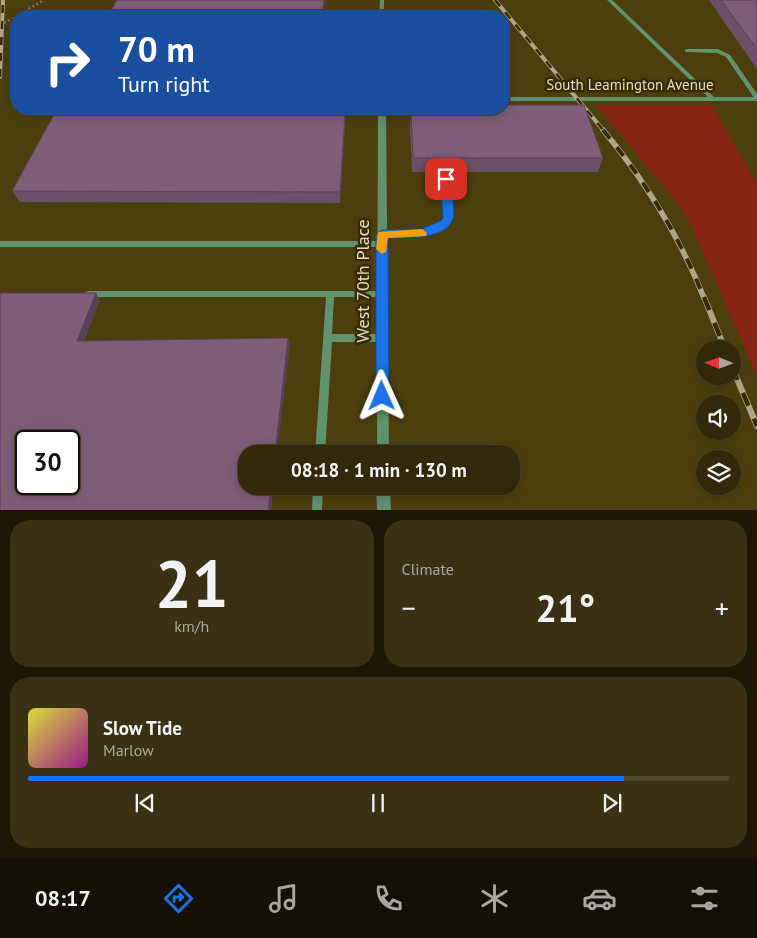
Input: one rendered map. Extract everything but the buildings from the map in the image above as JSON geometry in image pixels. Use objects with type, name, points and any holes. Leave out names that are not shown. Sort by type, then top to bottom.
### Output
[{"type":"street","name":"South Leamington Avenue","points":[[510,99],[757,99]]},
{"type":"street","name":"West 70th Place","points":[[382,115],[383,445]]},
{"type":"street","points":[[383,495],[384,510]]},
{"type":"lane","points":[[609,0],[713,99]]},
{"type":"lane","points":[[687,51],[718,51],[728,56],[757,99]]},
{"type":"lane","points":[[0,244],[382,239],[434,230],[446,222],[449,217],[446,179]]},
{"type":"lane","points":[[80,294],[382,294]]},
{"type":"lane","points":[[321,445],[330,294]]},
{"type":"lane","points":[[328,338],[382,338]]},
{"type":"lane","points":[[317,510],[318,495]]},
{"type":"path","points":[[26,10],[44,0]]},
{"type":"shaded area","points":[[0,0],[757,0],[757,184],[712,105],[675,200],[689,221],[757,376],[757,510],[0,510]]},
{"type":"shaded area","points":[[596,105],[712,105],[757,184],[757,376],[689,221],[675,200]]},
{"type":"railway","points":[[0,77],[3,0]]},
{"type":"railway","points":[[495,0],[503,10]]},
{"type":"railway","points":[[510,18],[604,131]]},
{"type":"railway","points":[[603,130],[633,169],[660,210],[684,252],[704,298]]},
{"type":"railway","points":[[704,297],[721,340]]},
{"type":"railway","points":[[740,385],[757,426]]},
{"type":"slow traffic","points":[[382,249],[382,234],[422,233]]},
{"type":"route","points":[[382,396],[382,234],[422,233],[434,230],[446,222],[449,217],[446,179]]}]
